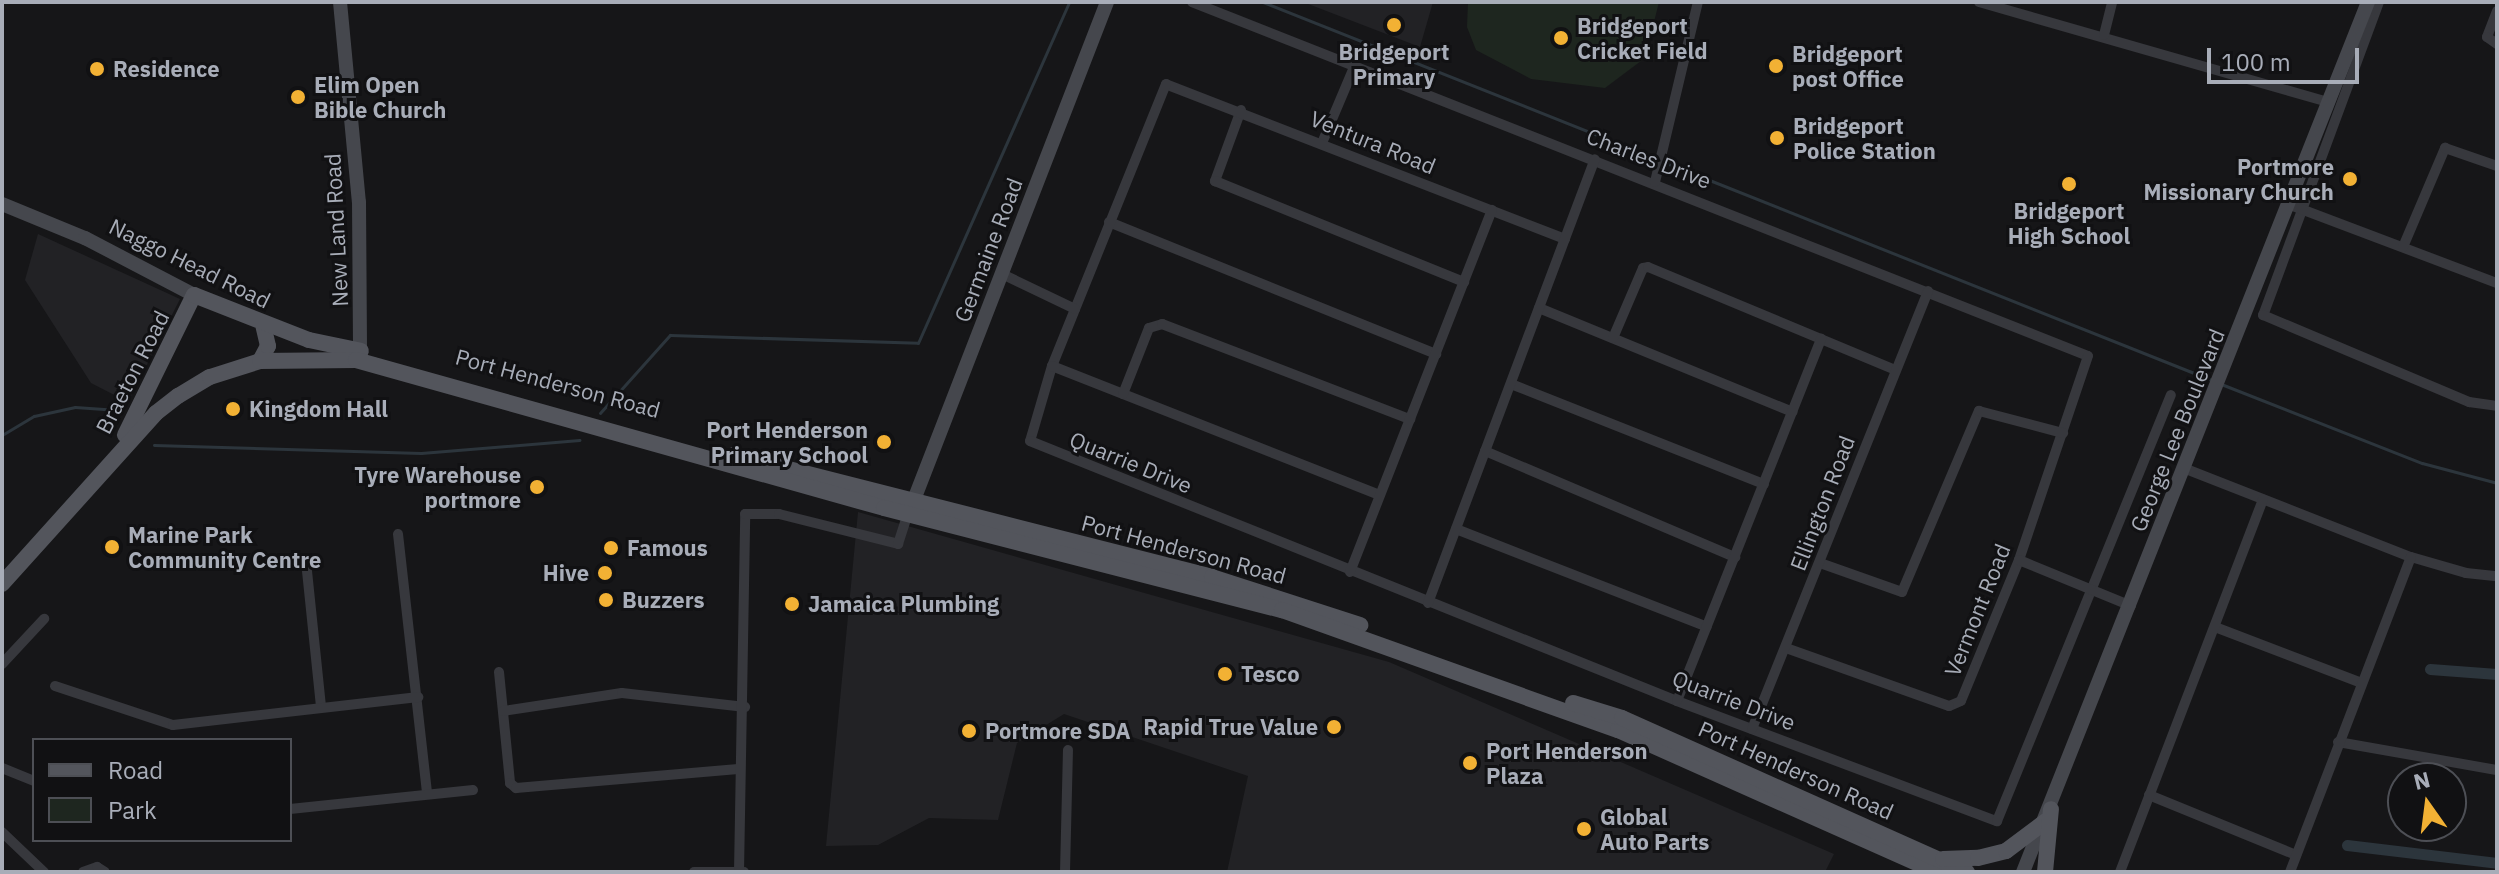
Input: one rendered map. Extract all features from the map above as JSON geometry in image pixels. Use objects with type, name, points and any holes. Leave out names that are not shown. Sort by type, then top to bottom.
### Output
[{"type":"main road","name":"New Land Road","points":[[340,2],[359,202],[361,356]]},
{"type":"main road","name":"Germaine Road","points":[[911,507],[1107,2]]},
{"type":"main road","name":"George Lee Boulevard","points":[[2023,872],[2049,815],[2224,371],[2295,206],[2328,102],[2368,2]]},
{"type":"main road","name":"Naggo Head Road","points":[[2,204],[85,238],[194,295],[263,324],[361,356]]},
{"type":"main road","name":"Braeton Road","points":[[105,467],[163,366],[194,295]]},
{"type":"main road","points":[[260,361],[268,346],[263,324]]},
{"type":"main road","name":"Braeton Road","points":[[2,584],[156,413],[197,384],[260,361],[361,356]]},
{"type":"main road","name":"Port Henderson Road","points":[[361,356],[911,507],[1295,602],[1541,694],[1622,718],[1939,865],[1967,872]]},
{"type":"main road","points":[[163,366],[168,383],[178,388],[197,384]]},
{"type":"main road","points":[[1939,865],[2006,851],[2049,815]]},
{"type":"main road","points":[[2045,872],[2049,815]]},
{"type":"street","name":"Charles Drive","points":[[1192,2],[1655,182],[2088,356]]},
{"type":"street","points":[[1655,182],[1698,2]]},
{"type":"street","points":[[1981,2],[2328,102]]},
{"type":"street","points":[[2104,35],[2112,2]]},
{"type":"street","points":[[2379,2],[2295,206],[2263,315],[2469,402],[2497,406]]},
{"type":"street","points":[[2497,11],[2487,39],[2497,44]]},
{"type":"street","points":[[1322,143],[1355,65]]},
{"type":"street","name":"Ventura Road","points":[[1109,222],[1166,84],[1241,110],[1565,239]]},
{"type":"street","points":[[1241,110],[1215,181],[1464,282]]},
{"type":"street","points":[[2403,247],[2445,148],[2497,166]]},
{"type":"street","points":[[1428,603],[1595,159]]},
{"type":"street","points":[[2295,206],[2497,283]]},
{"type":"street","points":[[1350,572],[1492,210]]},
{"type":"street","points":[[1380,495],[1052,366],[1109,222],[1436,354]]},
{"type":"street","points":[[1613,338],[1645,267],[1895,370]]},
{"type":"street","points":[[1002,274],[1075,309]]},
{"type":"street","name":"Ellington Road","points":[[1752,729],[1928,291]]},
{"type":"street","points":[[1539,308],[1792,412]]},
{"type":"street","points":[[1123,394],[1149,328],[1162,324],[1410,419]]},
{"type":"street","points":[[1677,701],[1821,339]]},
{"type":"street","name":"Vermont Road","points":[[1786,648],[1957,705],[2019,560],[2088,356]]},
{"type":"street","name":"Quarrie Drive","points":[[1052,366],[1030,441],[1677,701],[1997,821],[2171,395]]},
{"type":"street","points":[[1511,384],[1764,484]]},
{"type":"street","points":[[1820,563],[1902,592],[1979,411],[2063,433]]},
{"type":"street","points":[[1485,451],[1735,557]]},
{"type":"street","points":[[2186,469],[2411,557],[2466,573],[2497,576]]},
{"type":"street","points":[[2120,872],[2263,499]]},
{"type":"street","points":[[739,872],[738,769],[745,707],[745,514],[779,514],[898,544],[911,507]]},
{"type":"street","points":[[1456,529],[1707,627]]},
{"type":"street","points":[[398,534],[427,793]]},
{"type":"street","points":[[2290,872],[2411,557]]},
{"type":"street","points":[[2019,560],[2131,606]]},
{"type":"street","points":[[307,571],[321,706]]},
{"type":"street","points":[[2,664],[44,619]]},
{"type":"street","points":[[2215,627],[2362,683]]},
{"type":"street","points":[[499,672],[512,786],[738,769]]},
{"type":"street","points":[[55,686],[173,725],[418,697]]},
{"type":"street","points":[[503,711],[622,693],[745,707]]},
{"type":"street","points":[[2338,742],[2497,770]]},
{"type":"street","points":[[1065,872],[1068,750]]},
{"type":"street","points":[[2,768],[32,780]]},
{"type":"street","points":[[292,809],[473,790]]},
{"type":"street","points":[[2149,795],[2296,855]]},
{"type":"street","points":[[2,832],[44,872]]},
{"type":"street","points":[[83,872],[97,867],[105,872]]},
{"type":"street","points":[[694,872],[746,872]]},
{"type":"shaded area","name":"Bridgeport Primary","points":[[1303,2],[1433,2],[1420,47]]},
{"type":"shaded area","points":[[38,234],[180,299],[128,402],[91,383],[25,280]]},
{"type":"shaded area","points":[[858,512],[1389,662],[1834,854],[1825,872],[1227,872],[1248,776],[1064,714],[1017,743],[998,820],[929,818],[878,845],[826,846]]},
{"type":"green space","name":"Bridgeport Cricket Field","points":[[1468,2],[1659,2],[1645,58],[1605,88],[1531,79],[1476,50],[1467,27]]},
{"type":"waterway","points":[[600,413],[670,335],[918,343],[1069,2]]},
{"type":"waterway","points":[[1263,2],[1657,159]]},
{"type":"waterway","points":[[1664,162],[2214,381]]},
{"type":"waterway","points":[[2221,384],[2422,463],[2497,483]]},
{"type":"waterway","points":[[2,435],[34,416],[75,407],[118,410]]},
{"type":"waterway","points":[[154,445],[421,453],[579,440]]},
{"type":"waterway","points":[[2430,669],[2497,674]]},
{"type":"waterway","points":[[2347,845],[2497,863]]},
{"type":"place","name":"Bridgeport Primary","points":[[1394,25]]},
{"type":"place","name":"Bridgeport Cricket Field","points":[[1561,38]]},
{"type":"place","name":"Bridgeport post Office","points":[[1776,66]]},
{"type":"place","name":"Residence","points":[[97,69]]},
{"type":"place","name":"Elim Open Bible Church","points":[[298,97]]},
{"type":"place","name":"Bridgeport Police Station","points":[[1777,138]]},
{"type":"place","name":"Portmore Missionary Church","points":[[2350,179]]},
{"type":"place","name":"Bridgeport High School","points":[[2069,184]]},
{"type":"place","name":"Kingdom Hall","points":[[233,409]]},
{"type":"place","name":"Port Henderson Primary School","points":[[884,442]]},
{"type":"place","name":"Tyre Warehouse portmore","points":[[537,487]]},
{"type":"place","name":"Marine Park Community Centre","points":[[112,547]]},
{"type":"place","name":"Famous","points":[[611,548]]},
{"type":"place","name":"Hive","points":[[605,573]]},
{"type":"place","name":"Buzzers","points":[[606,600]]},
{"type":"place","name":"Jamaica Plumbing","points":[[792,604]]},
{"type":"place","name":"Tesco","points":[[1225,674]]},
{"type":"place","name":"Rapid True Value","points":[[1334,727]]},
{"type":"place","name":"Portmore SDA","points":[[969,731]]},
{"type":"place","name":"Port Henderson Plaza","points":[[1470,763]]},
{"type":"place","name":"Global Auto Parts","points":[[1584,829]]}]
